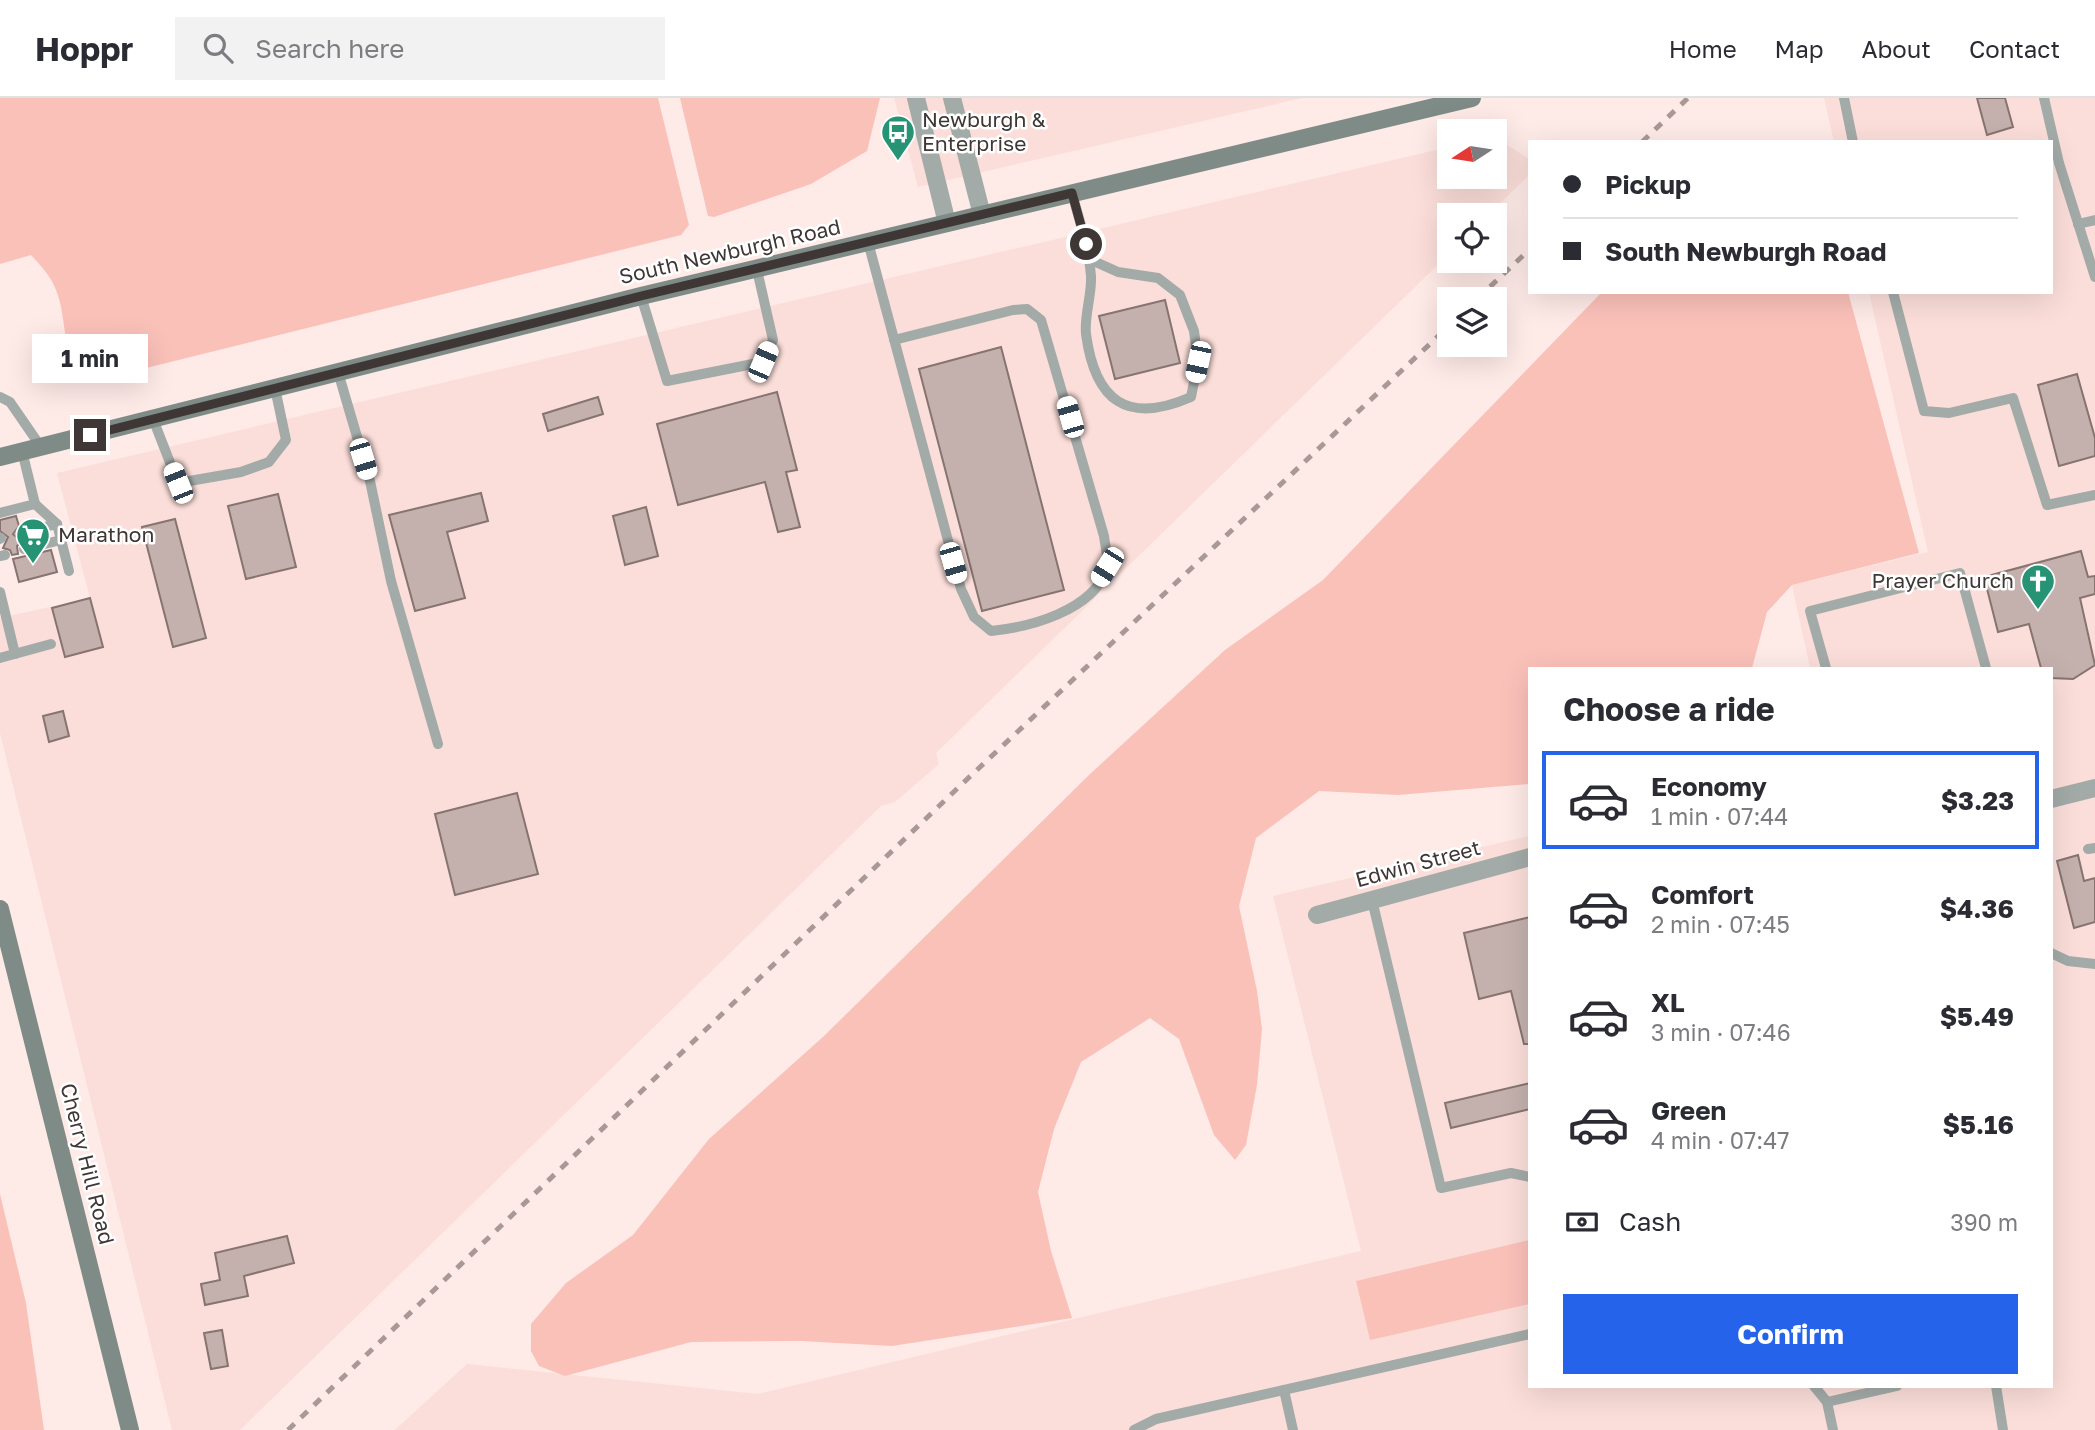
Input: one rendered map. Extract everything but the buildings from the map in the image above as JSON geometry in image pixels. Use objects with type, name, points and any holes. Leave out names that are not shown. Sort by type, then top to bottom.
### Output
[{"type":"main road","name":"South Newburgh Road","points":[[0,457],[641,296],[1472,98]]},
{"type":"main road","name":"Cherry Hill Road","points":[[0,911],[130,1430]]},
{"type":"street","points":[[916,98],[947,223]]},
{"type":"street","points":[[952,98],[982,215]]},
{"type":"street","points":[[2053,798],[2095,788]]},
{"type":"street","name":"Edwin Street","points":[[1317,915],[1528,858]]},
{"type":"lane","points":[[1844,98],[1853,140]]},
{"type":"lane","points":[[2044,98],[2095,277]]},
{"type":"lane","points":[[1072,193],[1089,259],[1091,288],[1086,332],[1099,384],[1121,406],[1164,409],[1191,397],[1198,362],[1194,331],[1180,295],[1158,278],[1118,272],[1089,259]]},
{"type":"lane","points":[[2078,224],[2095,220]]},
{"type":"lane","points":[[868,242],[894,340],[961,589],[974,617],[991,631],[1024,628],[1069,609],[1095,587],[1107,567],[1104,536],[1041,320],[1027,309],[1013,310],[894,340]]},
{"type":"lane","points":[[641,296],[667,381],[763,362],[773,340],[757,270]]},
{"type":"lane","points":[[1894,294],[1924,411],[1950,413],[2013,398],[2047,505],[2095,495]]},
{"type":"lane","points":[[338,372],[370,481],[391,581],[438,744]]},
{"type":"lane","points":[[153,419],[178,483],[241,472],[269,462],[286,440],[275,388]]},
{"type":"lane","points":[[0,397],[10,402],[41,447]]},
{"type":"lane","points":[[22,452],[35,504],[57,524],[68,571]]},
{"type":"lane","points":[[0,513],[35,504]]},
{"type":"lane","points":[[20,533],[57,524]]},
{"type":"lane","points":[[24,549],[61,540]]},
{"type":"lane","points":[[1826,667],[1810,611],[1960,573],[1986,667]]},
{"type":"lane","points":[[0,592],[15,654]]},
{"type":"lane","points":[[0,658],[51,645]]},
{"type":"lane","points":[[1372,900],[1441,1188],[1511,1173],[1528,1177]]},
{"type":"lane","points":[[2053,954],[2068,961],[2095,964]]},
{"type":"lane","points":[[1133,1430],[1156,1419],[1528,1334]]},
{"type":"lane","points":[[1816,1388],[1826,1402],[1833,1430]]},
{"type":"lane","points":[[1826,1402],[1888,1388]]},
{"type":"lane","points":[[1996,1388],[2003,1430]]},
{"type":"lane","points":[[1284,1390],[1293,1430]]},
{"type":"shaded area","points":[[0,98],[658,98],[689,225],[681,235],[110,377],[93,374],[80,368],[73,359],[56,290],[42,267],[31,255],[0,264]]},
{"type":"shaded area","points":[[680,98],[880,98],[867,151],[811,184],[714,217],[708,216]]},
{"type":"shaded area","points":[[894,98],[1302,98],[918,187]]},
{"type":"shaded area","points":[[1824,98],[2095,98],[2095,1430],[395,1430],[467,1364],[758,1394],[1361,1251],[1273,896],[1528,836],[1528,1388],[2053,1388],[2053,667],[1810,667],[1792,585],[1928,552],[1869,294],[2053,294],[2053,140],[1834,140]]},
{"type":"shaded area","points":[[1507,145],[1528,158],[1528,176],[1500,203],[1437,203],[1437,266],[936,753],[939,764],[895,802],[881,806],[240,1430],[172,1430],[0,733],[0,618],[90,598],[57,473],[1437,150],[1437,189],[1507,189]]},
{"type":"shaded area","points":[[1600,294],[1849,294],[1919,553],[1792,585],[1767,612],[1752,667],[1528,667],[1528,784],[1398,795],[1319,791],[1256,838],[1239,906],[1262,1029],[1257,1085],[1246,1145],[1235,1160],[1214,1135],[1179,1039],[1150,1018],[1081,1062],[1054,1129],[1038,1192],[1051,1251],[1072,1318],[892,1346],[801,1341],[691,1342],[565,1376],[539,1366],[531,1351],[531,1324],[566,1283],[633,1235],[709,1139],[824,1036],[1089,775],[1225,650],[1323,580]]},
{"type":"shaded area","points":[[0,1194],[26,1303],[44,1430],[0,1430]]},
{"type":"shaded area","points":[[1528,1240],[1528,1304],[1370,1340],[1356,1281]]},
{"type":"railway","points":[[1644,140],[1688,98]]},
{"type":"railway","points":[[1490,287],[1528,251]]},
{"type":"railway","points":[[288,1430],[962,784],[1437,337]]},
{"type":"place","name":"Newburgh & Enterprise","points":[[898,162]]},
{"type":"place","name":"Marathon","points":[[33,565]]},
{"type":"place","name":"Prayer Church","points":[[2038,611]]},
{"type":"route","points":[[90,435],[641,296],[1072,193],[1086,244]]}]
